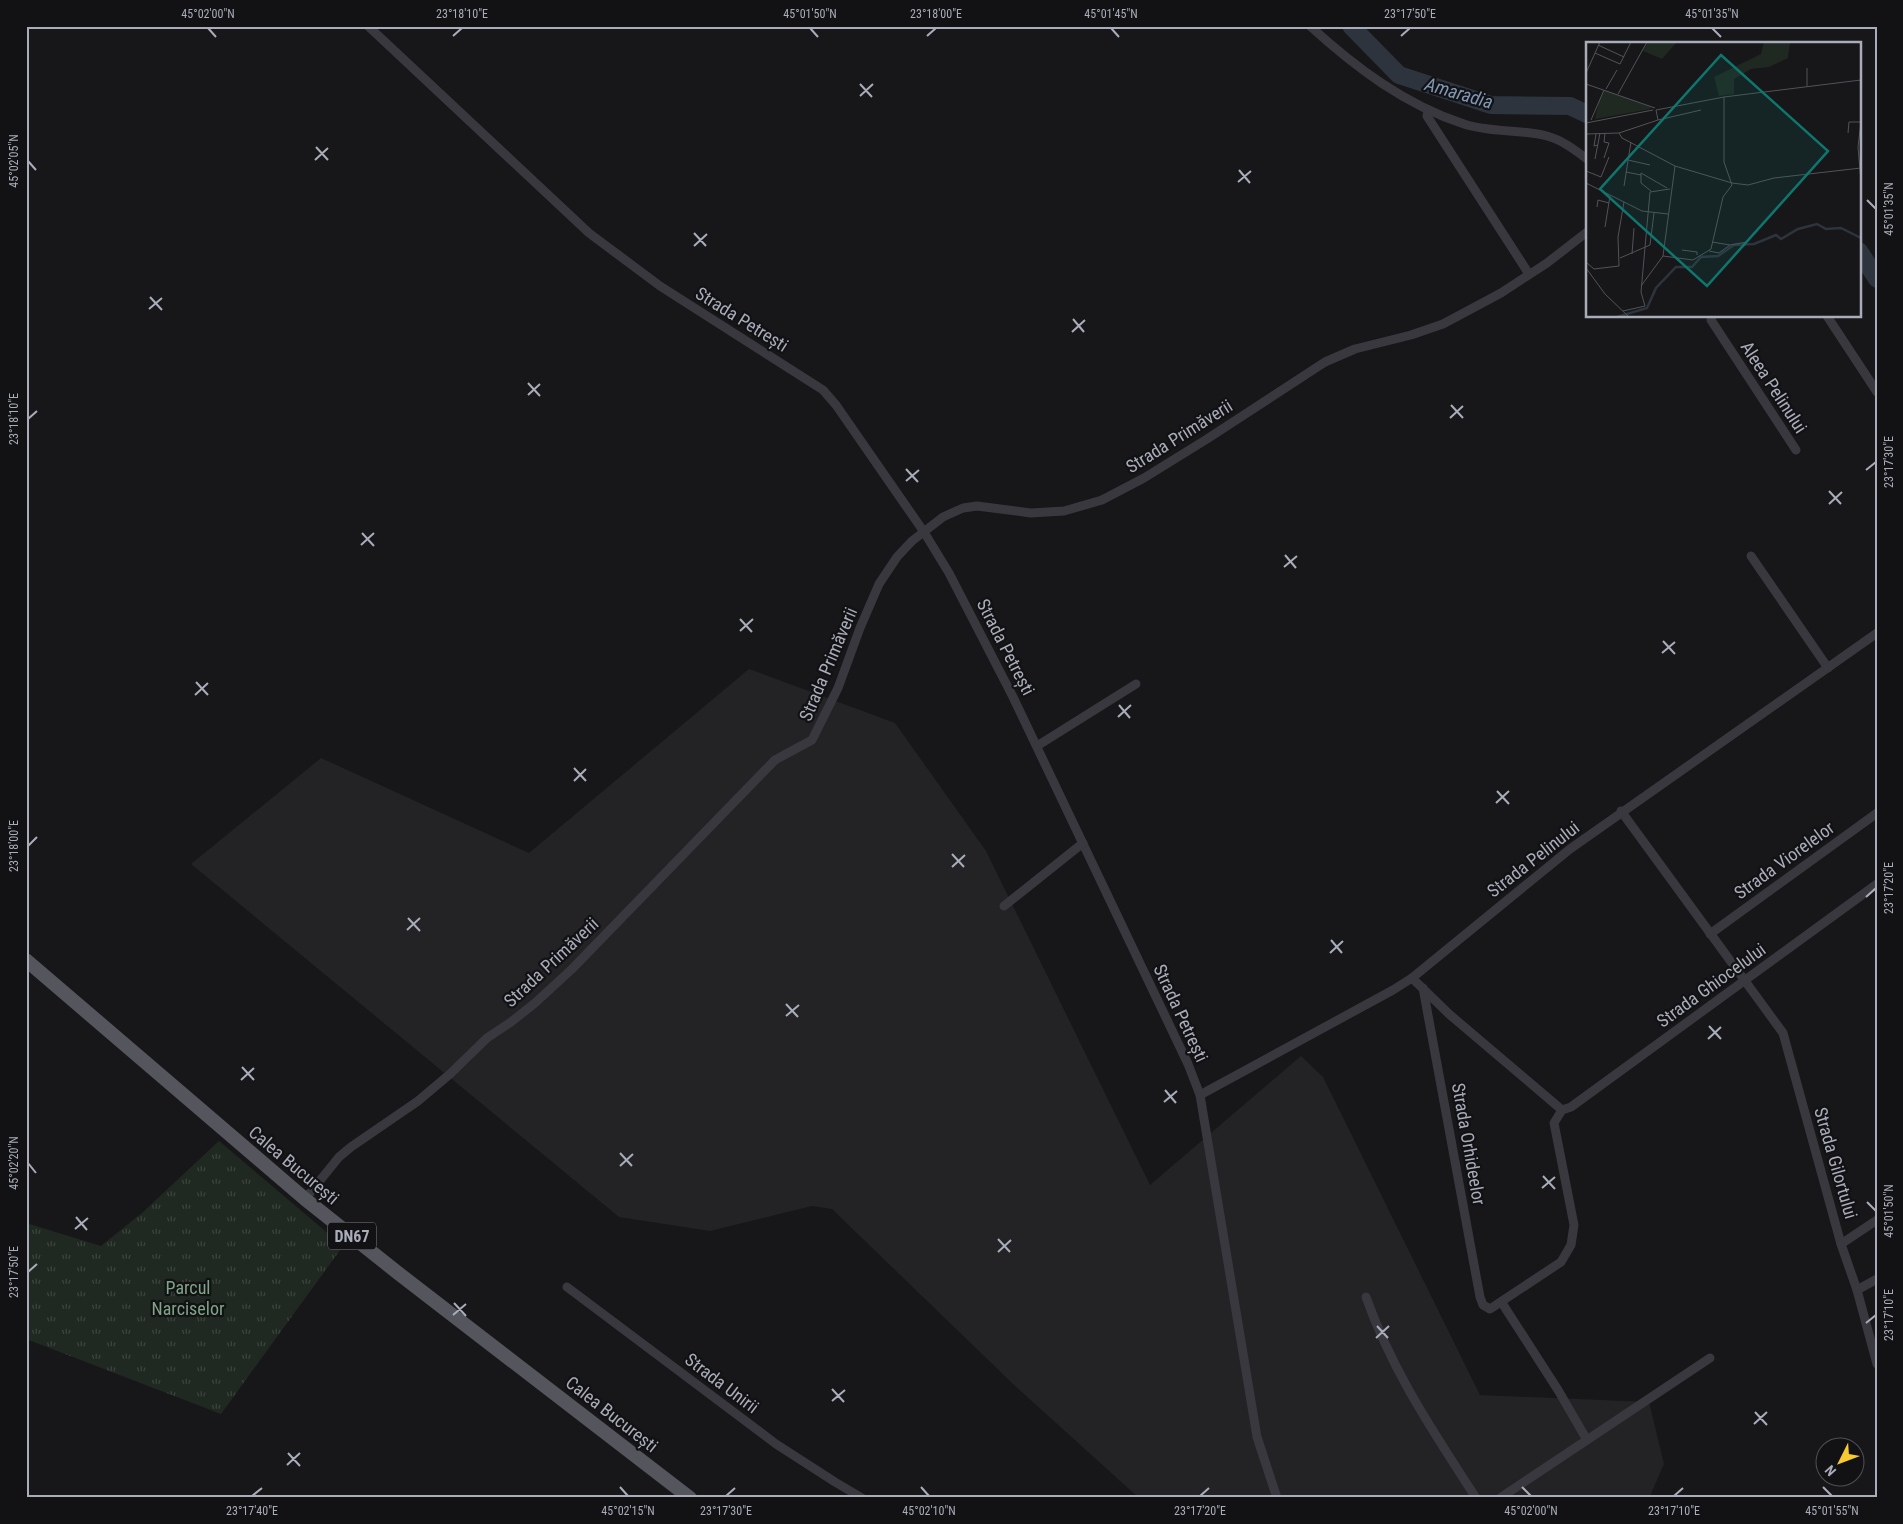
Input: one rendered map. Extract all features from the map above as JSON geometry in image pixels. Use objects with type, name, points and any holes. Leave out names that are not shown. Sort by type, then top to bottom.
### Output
[{"type":"main road","name":"Calea București","points":[[26,960],[305,1199],[398,1274],[690,1498]]},
{"type":"street","name":"Strada Petrești","points":[[368,26],[589,233],[660,286],[822,390],[836,405],[924,532],[950,573],[1176,1036],[1200,1095],[1257,1437],[1277,1498]]},
{"type":"street","points":[[1310,26],[1363,71],[1428,110],[1465,124],[1547,136],[1586,158]]},
{"type":"street","points":[[1428,110],[1427,116],[1529,274]]},
{"type":"street","name":"Strada Primăverii","points":[[305,1199],[332,1165],[351,1146],[418,1101],[487,1038],[535,1003],[566,974],[775,760],[812,740],[838,688],[860,628],[879,584],[897,557],[912,541],[942,518],[964,508],[977,506],[1031,513],[1064,510],[1102,500],[1144,478],[1325,362],[1355,349],[1411,335],[1443,324],[1500,293],[1548,263],[1586,233]]},
{"type":"street","name":"Aleea Pelinului","points":[[1712,318],[1796,450]]},
{"type":"street","points":[[1828,318],[1877,392]]},
{"type":"street","points":[[1751,556],[1828,668]]},
{"type":"street","name":"Strada Pelinului","points":[[1200,1095],[1412,978],[1570,848],[1877,633]]},
{"type":"street","points":[[1036,746],[1136,684]]},
{"type":"street","points":[[1621,811],[1744,982]]},
{"type":"street","name":"Strada Viorelelor","points":[[1710,934],[1877,813]]},
{"type":"street","points":[[1004,906],[1083,843]]},
{"type":"street","name":"Strada Ghiocelului","points":[[1562,1110],[1571,1107],[1877,884]]},
{"type":"street","points":[[1412,978],[1449,1014],[1562,1110],[1554,1123],[1574,1225],[1571,1245],[1561,1262],[1502,1303],[1558,1390],[1587,1440]]},
{"type":"street","name":"Strada Gilortului","points":[[1744,982],[1782,1034],[1877,1364]]},
{"type":"street","name":"Strada Orhideelor","points":[[1423,988],[1480,1297],[1483,1305],[1490,1309],[1502,1303]]},
{"type":"street","points":[[1841,1244],[1877,1220]]},
{"type":"street","points":[[1857,1290],[1877,1278]]},
{"type":"street","name":"Strada Unirii","points":[[568,1287],[776,1444],[862,1498]]},
{"type":"street","points":[[1366,1297],[1379,1334],[1400,1377],[1423,1417],[1476,1498]]},
{"type":"street","points":[[1500,1498],[1710,1358]]},
{"type":"shaded area","points":[[749,669],[895,723],[986,851],[1150,1185],[1301,1056],[1323,1077],[1480,1395],[1649,1402],[1664,1464],[1649,1498],[1139,1498],[1013,1384],[832,1209],[812,1206],[710,1231],[619,1217],[191,864],[321,758],[529,853]]},
{"type":"green space","name":"Parcul Narciselor","points":[[219,1141],[343,1246],[221,1414],[26,1339],[26,1223],[101,1246],[143,1212]]},
{"type":"waterway","name":"Amaradia","points":[[1351,26],[1399,75],[1491,105],[1570,106],[1586,114]]},
{"type":"waterway","name":"Amaradia","points":[[1860,253],[1877,279]]}]
